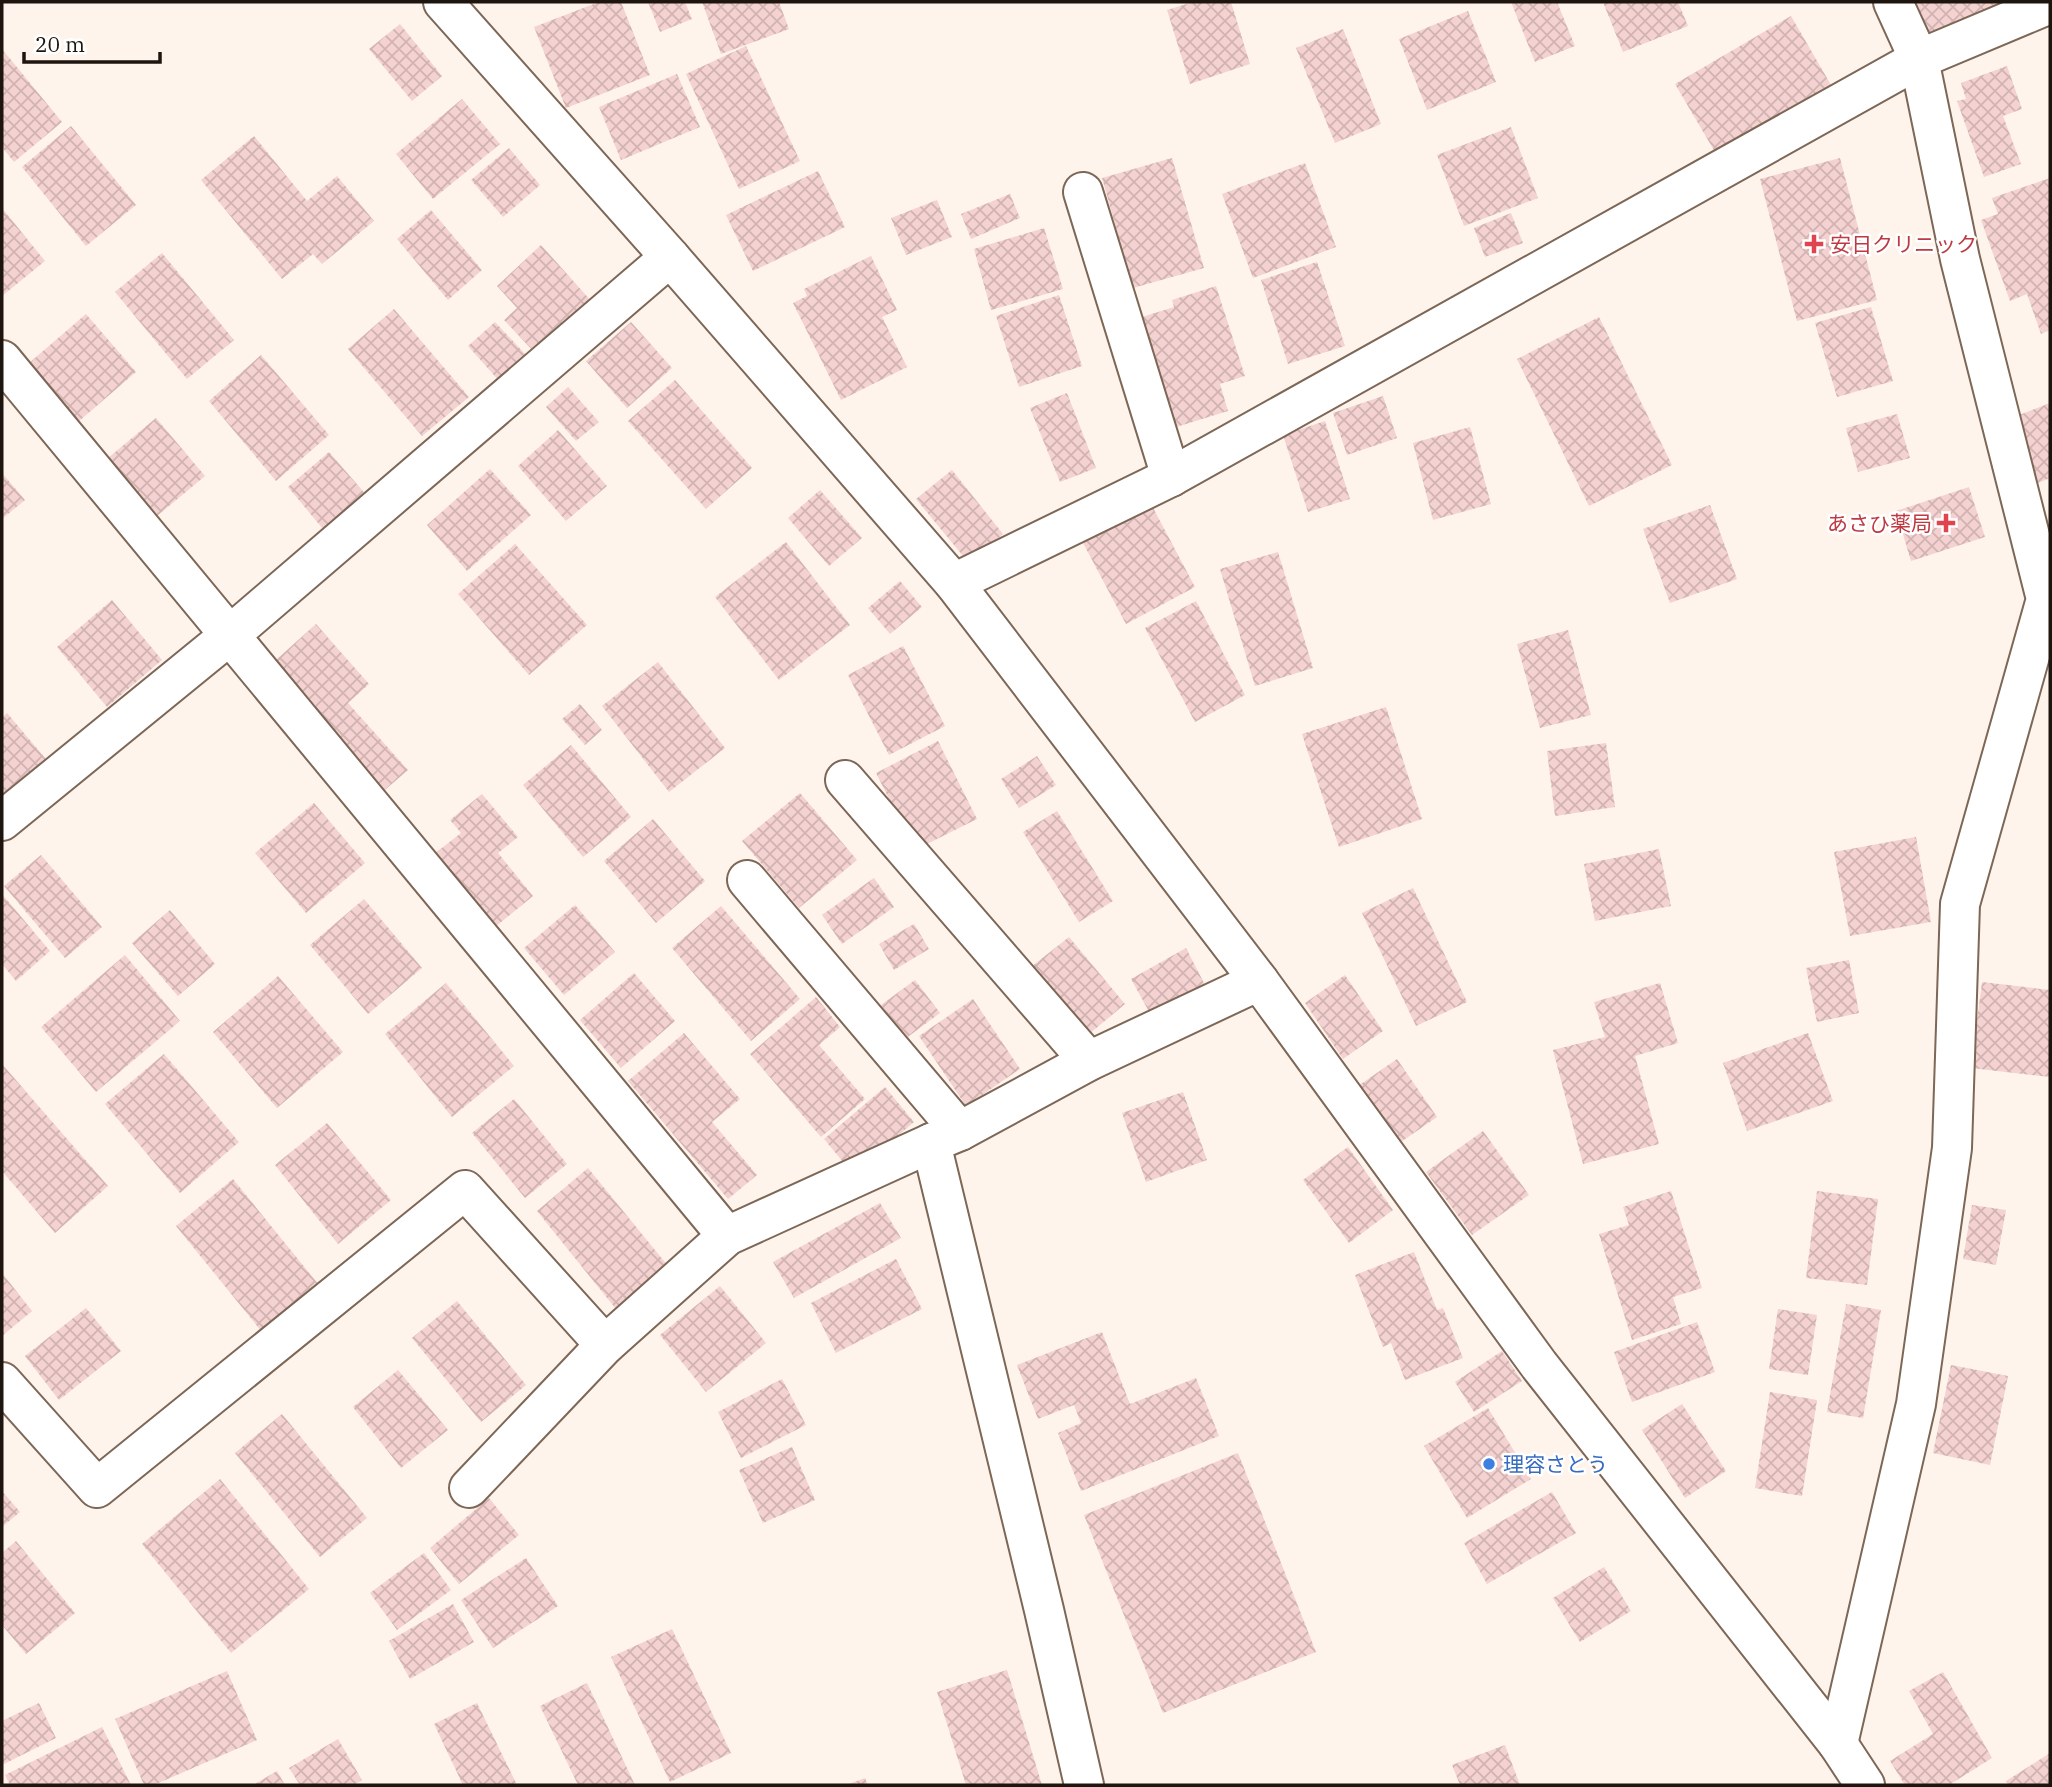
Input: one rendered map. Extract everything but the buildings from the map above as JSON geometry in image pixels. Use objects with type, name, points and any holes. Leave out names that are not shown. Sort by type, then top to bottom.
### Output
[{"type":"street","points":[[443,2],[954,583],[1259,981],[1539,1365],[1838,1744],[1865,1785]]},
{"type":"street","points":[[1838,1744],[1916,1404],[1952,1148],[1960,904],[2048,599],[1960,259],[1919,59],[1893,2]]},
{"type":"street","points":[[954,583],[1171,477],[1919,59],[2050,4]]},
{"type":"street","points":[[1083,192],[1171,477]]},
{"type":"street","points":[[2,821],[230,635],[670,257]]},
{"type":"street","points":[[2,360],[727,1236]]},
{"type":"street","points":[[845,780],[1089,1061]]},
{"type":"street","points":[[747,880],[946,1137],[1044,1610],[1084,1785]]},
{"type":"street","points":[[469,1488],[605,1345],[727,1236],[946,1137],[1089,1061],[1259,981]]},
{"type":"street","points":[[2,1382],[97,1488],[465,1190],[605,1345]]},
{"type":"place","name":"安日クリニック","points":[[1814,244]]},
{"type":"place","name":"あさひ薬局","points":[[1946,523]]},
{"type":"place","name":"理容さとう","points":[[1489,1464]]}]
